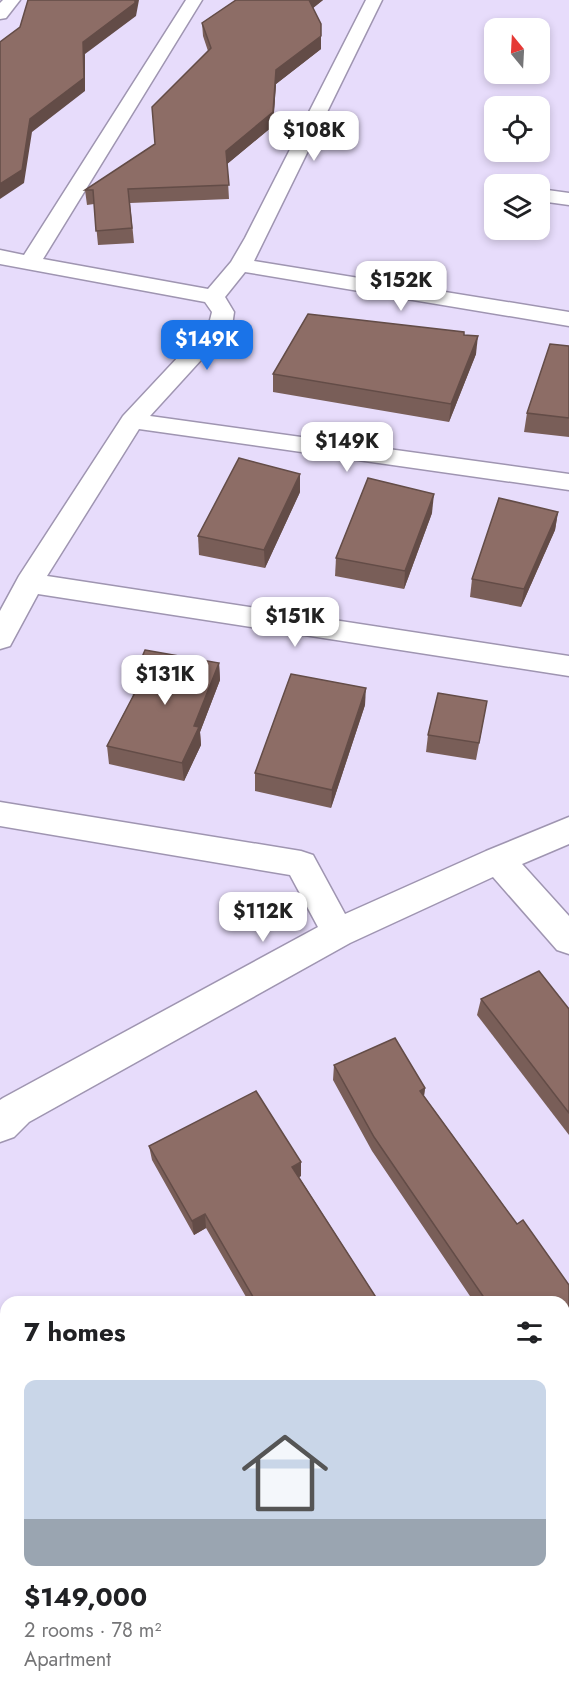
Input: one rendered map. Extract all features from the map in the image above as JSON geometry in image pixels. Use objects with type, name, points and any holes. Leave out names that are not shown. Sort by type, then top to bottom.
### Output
[{"type":"street","points":[[0,14],[12,0]]},
{"type":"street","points":[[30,262],[194,0]]},
{"type":"street","points":[[213,297],[240,265],[256,238],[374,0]]},
{"type":"street","points":[[550,196],[569,199]]},
{"type":"street","points":[[0,257],[213,297],[223,312],[220,326],[132,421],[29,583],[0,639]]},
{"type":"street","points":[[240,265],[569,319]]},
{"type":"street","points":[[132,421],[569,482]]},
{"type":"street","points":[[29,583],[569,666]]},
{"type":"street","points":[[0,814],[301,864],[338,933]]},
{"type":"street","points":[[0,1125],[16,1110],[338,933],[569,830]]},
{"type":"street","points":[[498,860],[569,940]]},
{"type":"building","points":[[28,0],[135,0],[135,3],[83,42],[84,78],[30,119],[22,170],[0,184],[0,42],[20,27]]},
{"type":"building","points":[[236,0],[309,0],[321,24],[321,36],[276,70],[273,112],[226,151],[229,185],[128,189],[132,228],[96,231],[93,190],[85,190],[155,144],[152,107],[211,48],[202,23]]},
{"type":"building","points":[[308,314],[464,332],[464,335],[478,336],[451,404],[273,374]]},
{"type":"building","points":[[550,344],[569,346],[569,418],[527,413]]},
{"type":"building","points":[[239,458],[300,474],[264,550],[198,536]]},
{"type":"building","points":[[368,478],[434,494],[405,571],[336,558]]},
{"type":"building","points":[[499,498],[558,512],[524,589],[472,579]]},
{"type":"building","points":[[145,650],[219,663],[194,726],[199,727],[182,763],[107,746],[139,685],[131,683]]},
{"type":"building","points":[[291,674],[366,688],[332,790],[255,773]]},
{"type":"building","points":[[438,693],[487,701],[479,743],[428,735]]},
{"type":"building","points":[[539,971],[569,1009],[569,1113],[481,999]]},
{"type":"building","points":[[395,1038],[425,1088],[420,1091],[517,1224],[523,1220],[569,1285],[569,1296],[483,1296],[374,1137],[334,1065]]},
{"type":"building","points":[[256,1091],[301,1162],[292,1167],[375,1296],[253,1296],[205,1214],[192,1221],[149,1146]]}]
